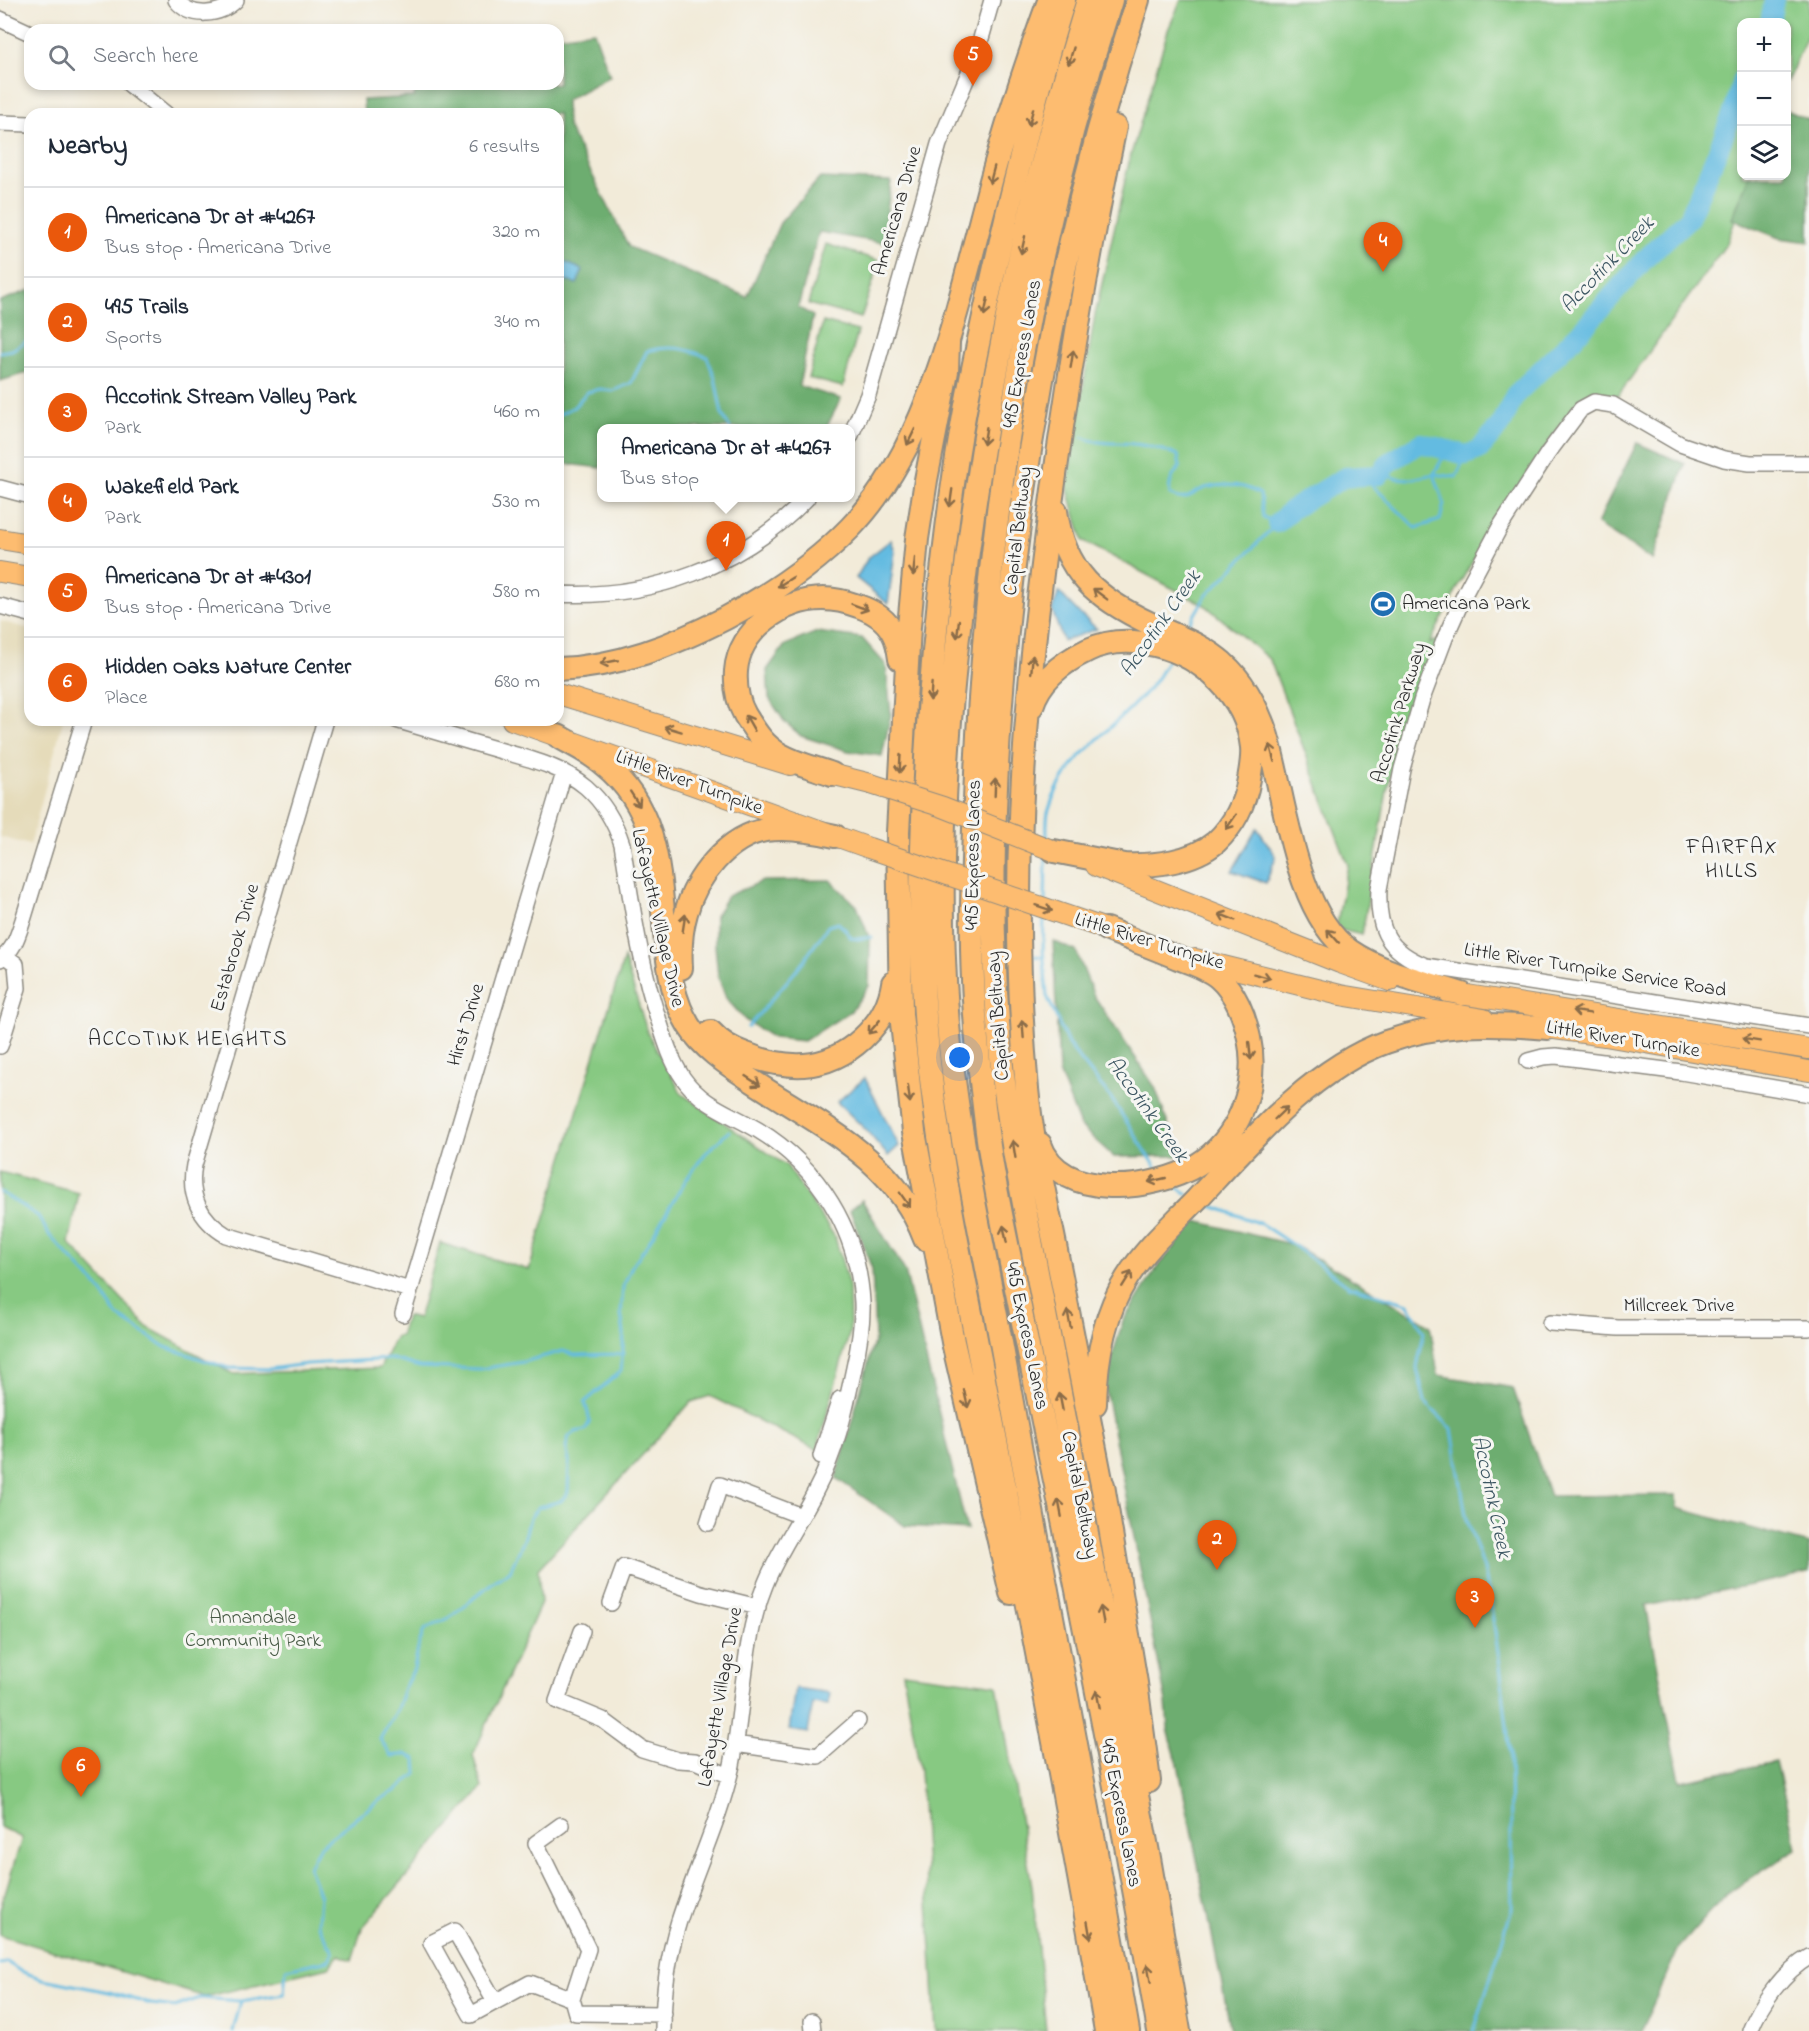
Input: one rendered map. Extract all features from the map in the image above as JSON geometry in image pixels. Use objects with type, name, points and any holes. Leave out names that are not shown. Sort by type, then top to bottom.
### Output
[{"type":"highway","points":[[564,668],[602,664],[634,657],[667,646],[740,610],[804,569],[851,526],[889,477],[920,419],[948,343],[1000,147],[1020,81],[1049,0]]},
{"type":"highway","points":[[1064,0],[1015,180],[993,277],[963,421],[941,573],[923,824],[923,990],[935,1109],[948,1188],[1106,2031]]},
{"type":"highway","name":"495 Express Lanes","points":[[1088,0],[1034,195],[1001,344],[980,466],[964,575],[949,730],[945,784],[943,923],[947,1015],[965,1158],[990,1281],[1128,2031]]},
{"type":"highway","name":"495 Express Lanes","points":[[1111,0],[1061,169],[1042,250],[1018,368],[1000,482],[978,724],[972,956],[981,1078],[993,1176],[1109,1756],[1159,2031]]},
{"type":"highway","name":"Capital Beltway","points":[[1138,0],[1103,118],[1073,236],[1050,338],[1027,472],[1009,608],[999,724],[993,857],[994,937],[1000,1048],[1014,1146],[1149,1858],[1179,2031]]},
{"type":"highway","points":[[1143,0],[1098,210],[1062,416],[1035,632],[1024,743],[1020,809],[1018,933],[1027,1087],[1037,1157],[1105,1500],[1129,1637],[1149,1780],[1149,1858]]},
{"type":"highway","points":[[948,343],[946,371],[917,539],[904,705],[898,832],[901,1014],[909,1096],[922,1179],[953,1342],[1015,1611],[1034,1646]]},
{"type":"highway","points":[[1054,850],[1106,866],[1161,864],[1192,855],[1215,842],[1240,810],[1247,794],[1252,748],[1244,714],[1219,670],[1195,644],[1150,624],[1099,594],[1086,583],[1066,551],[1059,531],[1055,495],[1062,416]]},
{"type":"highway","points":[[832,774],[781,755],[758,736],[740,706],[736,680],[737,663],[744,642],[757,627],[776,612],[798,602],[823,599],[846,602],[868,609],[884,620],[894,634],[902,672],[904,705]]},
{"type":"highway","points":[[1024,743],[1033,703],[1040,688],[1059,667],[1093,648],[1128,641],[1160,646],[1219,670],[1244,687],[1262,720],[1296,856],[1312,902],[1321,920],[1337,941],[1368,962],[1462,994]]},
{"type":"highway","points":[[558,735],[603,763],[632,793],[643,811],[656,852],[670,974],[689,1027],[715,1054],[737,1071],[854,1146],[895,1185],[913,1212],[924,1236],[949,1315]]},
{"type":"highway","points":[[834,836],[811,830],[765,830],[742,838],[726,850],[710,868],[695,889],[686,913],[681,939],[681,966],[687,995],[700,1018],[714,1036],[737,1051],[759,1060],[782,1065],[806,1065],[825,1060],[846,1050],[867,1035],[879,1022],[892,992],[898,931]]},
{"type":"highway","points":[[1027,1087],[1037,1134],[1049,1163],[1060,1173],[1076,1180],[1117,1185],[1149,1182],[1179,1174],[1232,1148],[1252,1066],[1246,1026],[1230,990],[1218,977],[1202,968],[1106,929]]},
{"type":"highway","points":[[1105,1500],[1095,1419],[1096,1380],[1103,1336],[1117,1297],[1126,1278],[1146,1252],[1232,1148],[1304,1091],[1354,1057],[1386,1042],[1452,1026],[1497,1024],[1548,1028]]},
{"type":"main road","points":[[0,539],[24,543]]},
{"type":"main road","points":[[0,572],[24,576]]},
{"type":"main road","points":[[564,696],[783,763],[871,784],[943,807],[1054,850]]},
{"type":"main road","name":"Little River Turnpike","points":[[530,726],[834,836],[1190,957],[1340,995],[1394,1005],[1605,1036],[1809,1071]]},
{"type":"main road","name":"Little River Turnpike","points":[[1106,866],[1364,972],[1398,983],[1809,1049]]},
{"type":"street","points":[[176,0],[189,10],[209,14],[223,10],[236,0]]},
{"type":"street","name":"Americana Drive","points":[[855,425],[868,395],[939,144],[976,56],[992,0]]},
{"type":"street","points":[[0,19],[24,30]]},
{"type":"street","points":[[136,90],[159,108]]},
{"type":"street","points":[[0,123],[24,124]]},
{"type":"street","name":"Accotink Parkway","points":[[1385,935],[1379,913],[1379,889],[1402,768],[1422,699],[1439,653],[1466,591],[1500,527],[1564,430],[1581,409],[1594,402],[1613,405],[1680,444],[1724,459],[1750,463],[1809,463]]},
{"type":"street","points":[[0,488],[24,494]]},
{"type":"street","points":[[0,499],[24,501]]},
{"type":"street","points":[[564,594],[624,592],[664,584],[694,574],[727,559],[753,543],[803,502]]},
{"type":"street","points":[[0,606],[24,612]]},
{"type":"street","points":[[0,1046],[18,988],[16,964],[2,958],[15,942],[23,920],[82,726]]},
{"type":"street","name":"Estabrook Drive","points":[[323,726],[194,1165],[192,1187],[199,1211],[208,1222],[226,1235],[410,1290]]},
{"type":"street","name":"Lafayette Village Drive","points":[[416,726],[548,765],[584,786],[597,797],[608,811],[622,844],[648,988],[676,1068],[693,1091],[704,1100],[721,1112],[775,1141],[796,1158],[813,1176],[842,1220],[855,1257],[861,1297],[861,1331],[843,1420],[826,1470],[772,1569],[758,1607],[750,1639],[729,1776],[713,1832],[678,1924],[670,1956],[663,2031]]},
{"type":"street","name":"Hirst Drive","points":[[403,1314],[564,773]]},
{"type":"street","name":"Little River Turnpike Service Road","points":[[1385,935],[1400,953],[1426,966],[1809,1026]]},
{"type":"street","points":[[1528,1061],[1556,1056],[1681,1072],[1809,1094]]},
{"type":"street","name":"Millcreek Drive","points":[[1550,1323],[1618,1328],[1809,1328]]},
{"type":"street","points":[[708,1523],[720,1485],[801,1516]]},
{"type":"street","points":[[611,1603],[624,1567],[701,1593],[758,1607]]},
{"type":"street","points":[[582,1631],[557,1701],[603,1720],[642,1749],[678,1760],[695,1761],[729,1776]]},
{"type":"street","points":[[735,1744],[818,1756],[858,1721]]},
{"type":"street","points":[[561,1826],[536,1843],[588,1949],[572,1999],[576,2013],[664,2014]]},
{"type":"street","points":[[495,2002],[455,1931],[430,1943],[471,2015],[495,2002],[530,1983],[572,1999]]},
{"type":"street","points":[[1750,2031],[1775,1988],[1792,1970],[1809,1957]]},
{"type":"shaded area","points":[[0,621],[24,627],[24,726],[61,726],[30,845],[0,837]]},
{"type":"green space","points":[[1181,0],[1809,0],[1809,32],[1791,73],[1791,18],[1737,18],[1737,180],[1750,180],[1727,243],[1618,396],[1592,392],[1573,407],[1499,516],[1461,581],[1430,643],[1445,638],[1400,734],[1387,791],[1362,935],[1336,929],[1348,865],[1270,660],[1206,606],[1083,541],[1067,486],[1095,315],[1130,158],[1168,30]]},
{"type":"green space","points":[[594,31],[610,76],[566,100],[567,125],[629,247],[747,297],[780,223],[820,178],[891,181],[883,243],[819,232],[798,307],[813,316],[799,386],[841,399],[828,424],[597,424],[597,468],[564,464],[564,108],[364,108],[363,100],[414,97],[415,90],[564,90],[564,35]]},
{"type":"green space","points":[[1791,112],[1809,120],[1809,242],[1779,238],[1732,219],[1747,180],[1791,180]]},
{"type":"green space","points":[[826,244],[880,261],[861,318],[808,304]]},
{"type":"green space","points":[[24,292],[24,374],[0,381],[0,301]]},
{"type":"green space","points":[[823,322],[858,331],[843,387],[808,378]]},
{"type":"green space","points":[[1637,443],[1685,464],[1652,560],[1597,524]]},
{"type":"green space","points":[[817,632],[862,638],[886,665],[891,714],[882,756],[848,751],[801,736],[784,721],[769,698],[767,670],[785,645]]},
{"type":"green space","points":[[830,880],[857,906],[870,940],[869,986],[851,1011],[804,1041],[773,1038],[745,1020],[726,998],[718,976],[715,916],[727,896],[763,881]]},
{"type":"green space","points":[[1053,941],[1076,951],[1094,996],[1155,1087],[1179,1156],[1114,1157],[1080,1126],[1059,1072]]},
{"type":"green space","name":"Annandale Community Park","points":[[624,958],[648,1034],[682,1094],[787,1166],[835,1237],[849,1286],[850,1331],[817,1450],[710,1396],[691,1402],[538,1569],[541,1603],[473,1755],[482,1788],[362,1928],[352,1960],[339,1955],[329,1967],[205,1997],[0,1935],[0,1909],[22,1838],[0,1827],[0,1172],[79,1193],[69,1243],[147,1327],[233,1374],[380,1368],[396,1336],[400,1336],[406,1316],[418,1319],[440,1243],[529,1270]]},
{"type":"green space","points":[[862,1200],[905,1271],[967,1530],[905,1526],[836,1478],[875,1338],[872,1269],[850,1210]]},
{"type":"green space","points":[[1196,1221],[1294,1245],[1430,1325],[1438,1375],[1513,1388],[1550,1496],[1676,1495],[1677,1508],[1809,1544],[1809,1573],[1646,1606],[1680,1781],[1776,1762],[1797,1849],[1726,1894],[1678,1949],[1642,2031],[1231,2031],[1179,1769],[1168,1729],[1166,1702],[1104,1383],[1123,1321],[1157,1268]]},
{"type":"green space","points":[[903,1673],[997,1685],[1032,1886],[1046,2031],[936,2031],[920,1771]]},
{"type":"water","points":[[564,262],[583,270],[577,284],[564,281]]},
{"type":"water","points":[[891,540],[895,551],[888,604],[856,578],[868,558]]},
{"type":"water","points":[[1059,592],[1097,629],[1063,641],[1052,610]]},
{"type":"water","points":[[1257,828],[1276,856],[1266,883],[1232,871]]},
{"type":"water","points":[[865,1078],[899,1146],[888,1156],[866,1130],[837,1102]]},
{"type":"water","points":[[795,1688],[830,1693],[828,1705],[813,1703],[808,1733],[789,1730]]},
{"type":"waterway","name":"Accotink Creek","points":[[1771,18],[1774,0]]},
{"type":"waterway","name":"Accotink Creek","points":[[1277,523],[1291,510],[1345,477],[1379,475],[1390,462],[1421,443],[1466,455],[1479,450],[1502,423],[1515,395],[1579,333],[1645,259],[1689,218],[1737,99]]},
{"type":"waterway","points":[[0,352],[12,350],[24,343]]},
{"type":"waterway","points":[[564,412],[574,407],[587,392],[600,389],[613,391],[631,383],[647,351],[677,348],[707,357],[715,378],[722,414],[728,424]]},
{"type":"waterway","points":[[1082,437],[1101,442],[1145,445],[1178,455],[1180,467],[1171,480],[1170,495],[1185,498],[1205,488],[1219,485],[1247,488],[1260,494],[1263,517],[1277,523],[1205,597],[1185,631]]},
{"type":"waterway","name":"Accotink Creek","points":[[1363,476],[1416,528],[1440,520],[1444,503],[1434,474],[1449,451]]},
{"type":"waterway","name":"Accotink Creek","points":[[1383,471],[1395,478],[1412,479],[1434,474],[1456,477],[1466,455]]},
{"type":"waterway","name":"Accotink Creek","points":[[1047,841],[1048,813],[1066,774],[1094,742],[1141,697],[1157,678],[1169,657]]},
{"type":"waterway","name":"Accotink Creek","points":[[1045,901],[1046,856]]},
{"type":"waterway","name":"Accotink Creek","points":[[1044,916],[1043,949],[1047,996],[1068,1044],[1111,1098],[1158,1170]]},
{"type":"waterway","points":[[748,1027],[800,966],[828,926],[838,923],[851,938],[872,937]]},
{"type":"waterway","points":[[1034,956],[1044,957]]},
{"type":"waterway","points":[[233,2031],[241,2001],[284,1994],[286,1969],[329,1960],[333,1951],[318,1924],[320,1897],[309,1867],[320,1846],[417,1773],[416,1759],[405,1754],[391,1756],[380,1739],[397,1709],[414,1669],[424,1630],[451,1617],[510,1571],[524,1540],[530,1518],[538,1507],[561,1501],[568,1492],[569,1461],[566,1447],[569,1436],[585,1430],[590,1421],[585,1402],[621,1371],[624,1334],[621,1313],[623,1287],[632,1266],[687,1178],[705,1154],[729,1131]]},
{"type":"waterway","name":"Accotink Creek","points":[[1173,1185],[1188,1194]]},
{"type":"waterway","points":[[0,1192],[38,1216],[50,1236],[99,1288],[118,1316],[165,1347],[228,1368],[269,1369],[307,1364],[392,1359],[420,1367],[480,1369],[523,1362],[563,1351],[575,1355],[623,1354]]},
{"type":"waterway","name":"Accotink Creek","points":[[1204,1203],[1261,1224],[1349,1286],[1408,1304],[1424,1332],[1417,1368],[1425,1402],[1452,1429],[1466,1516],[1484,1569],[1490,1600],[1510,1754],[1512,1909],[1474,2031]]},
{"type":"waterway","points":[[0,1965],[7,1962],[20,1971],[43,1979],[109,1992],[151,2004],[175,2007],[200,1998],[240,2001]]},
{"type":"place","name":"Americana Dr at #4301","points":[[973,86]]},
{"type":"place","name":"Wakefield Park","points":[[1383,272]]},
{"type":"place","name":"Americana Dr at #4267","points":[[726,571]]},
{"type":"place","name":"Americana Park","points":[[1383,604]]},
{"type":"place","name":"495 Trails","points":[[1217,1570]]},
{"type":"place","name":"Accotink Stream Valley Park","points":[[1475,1628]]},
{"type":"place","name":"Hidden Oaks Nature Center","points":[[81,1797]]},
{"type":"district","name":"FAIRFAX HILLS","points":[[1732,860]]},
{"type":"district","name":"ACCOTINK HEIGHTS","points":[[188,1040]]}]
